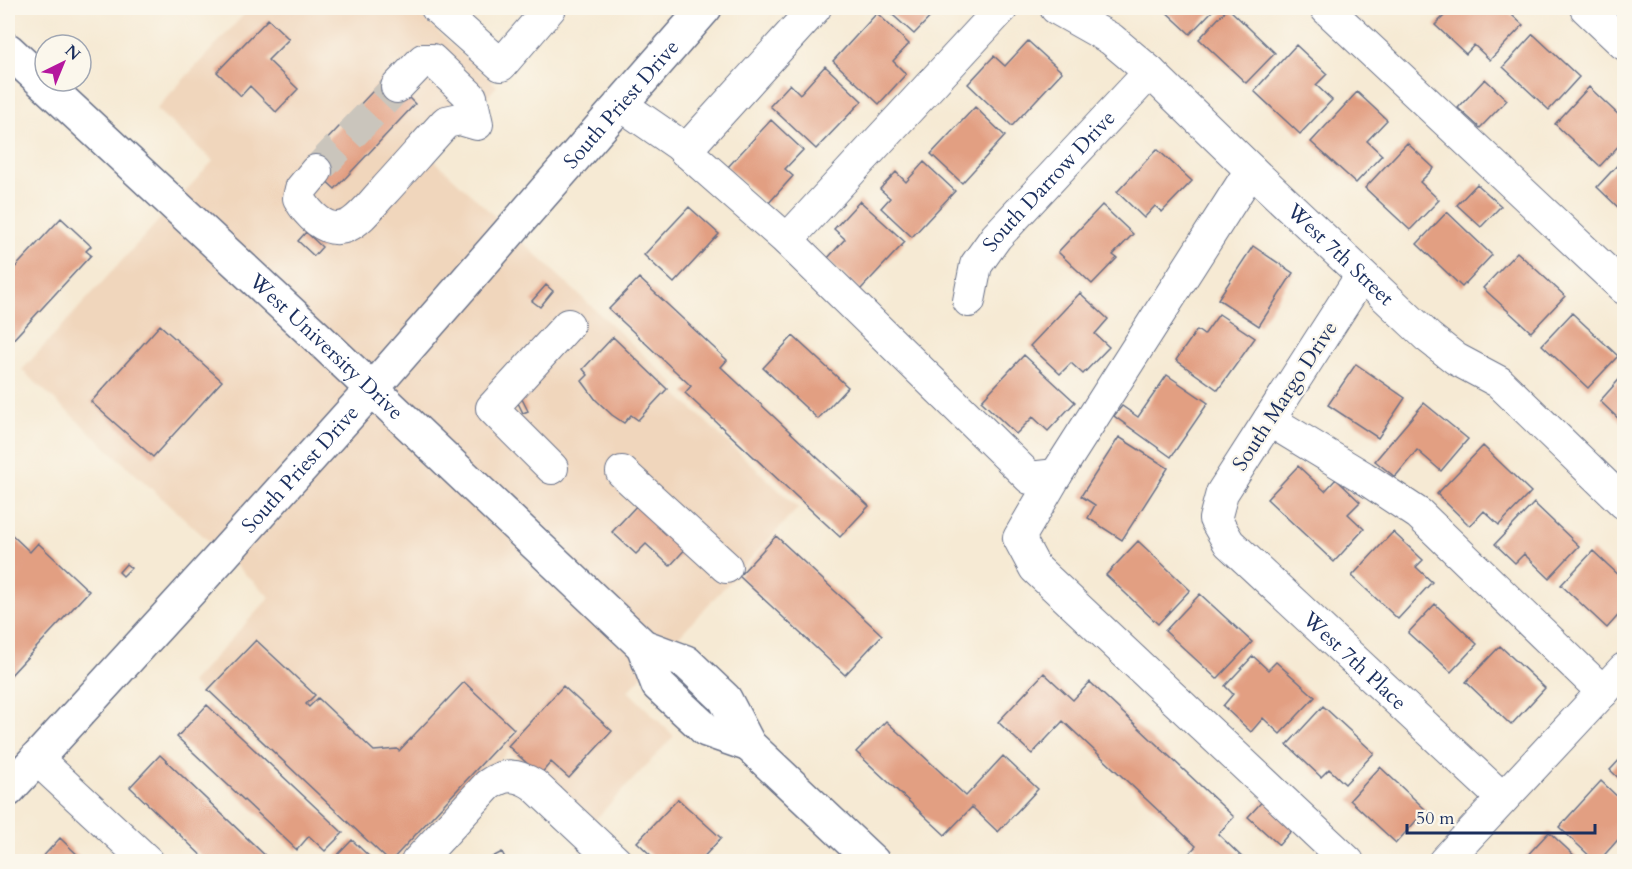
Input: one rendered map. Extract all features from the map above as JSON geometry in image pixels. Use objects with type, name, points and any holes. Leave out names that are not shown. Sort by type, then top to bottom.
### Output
[{"type":"main road","name":"South Priest Drive","points":[[8,790],[372,389],[705,8]]},
{"type":"main road","name":"West University Drive","points":[[8,50],[372,389],[643,646],[686,662],[725,699],[749,745],[873,861]]},
{"type":"street","points":[[437,8],[501,65],[550,8]]},
{"type":"street","points":[[685,151],[815,8]]},
{"type":"street","points":[[787,240],[1002,8]]},
{"type":"street","name":"West 7th Street","points":[[1056,8],[1111,39],[1150,72],[1251,171],[1438,344],[1456,359],[1499,382],[1624,502]]},
{"type":"street","points":[[1326,8],[1624,288]]},
{"type":"street","points":[[1586,8],[1624,44]]},
{"type":"street","points":[[316,171],[301,189],[299,198],[304,208],[323,224],[346,227],[367,210],[446,122],[460,119],[477,124],[471,98],[432,60],[423,60],[397,87]]},
{"type":"street","name":"South Darrow Drive","points":[[969,301],[976,265],[996,237],[1150,72]]},
{"type":"street","points":[[620,104],[685,151],[787,240],[1030,478],[1056,475]]},
{"type":"street","points":[[1251,171],[1056,475],[1019,538],[1035,568],[1348,861]]},
{"type":"street","name":"South Margo Drive","points":[[1215,519],[1222,493],[1362,275]]},
{"type":"street","points":[[552,468],[492,408],[568,325]]},
{"type":"street","points":[[1269,420],[1419,514],[1603,692]]},
{"type":"street","points":[[622,472],[726,567]]},
{"type":"street","name":"West 7th Place","points":[[1215,519],[1229,543],[1502,798]]},
{"type":"street","points":[[1444,861],[1624,669]]},
{"type":"street","points":[[36,758],[148,861]]},
{"type":"street","points":[[417,861],[488,785],[498,778],[512,775],[523,778],[534,785],[616,861]]},
{"type":"shaded area","points":[[250,8],[412,8],[497,86],[431,157],[675,384],[673,391],[798,508],[628,691],[674,736],[590,825],[509,750],[404,861],[383,861],[191,683],[270,597],[22,370],[213,161],[156,109]]},
{"type":"building","points":[[885,8],[939,8],[914,34]]},
{"type":"building","points":[[1162,8],[1215,8],[1190,34]]},
{"type":"building","points":[[1228,8],[1275,53],[1246,83],[1199,39]]},
{"type":"building","points":[[1452,8],[1504,8],[1523,25],[1490,60],[1474,45],[1466,54],[1435,25]]},
{"type":"building","points":[[877,13],[909,44],[893,61],[906,74],[879,104],[833,61]]},
{"type":"building","points":[[268,19],[289,39],[268,60],[298,89],[276,112],[250,86],[241,96],[217,72]]},
{"type":"building","points":[[1533,34],[1579,77],[1549,110],[1503,67]]},
{"type":"building","points":[[1028,41],[1062,72],[1012,126],[968,84],[994,56],[1005,66]]},
{"type":"building","points":[[1296,45],[1327,74],[1316,85],[1332,100],[1300,134],[1254,91]]},
{"type":"building","points":[[825,66],[862,101],[816,149],[770,106],[790,84],[800,94]]},
{"type":"building","points":[[387,76],[415,104],[335,189],[306,162]]},
{"type":"building","points":[[1485,79],[1507,100],[1480,128],[1458,108]]},
{"type":"building","points":[[1589,87],[1624,120],[1624,140],[1600,166],[1555,124]]},
{"type":"building","points":[[1357,92],[1387,120],[1367,141],[1382,155],[1356,183],[1311,142]]},
{"type":"building","points":[[975,107],[1005,136],[962,183],[931,154]]},
{"type":"building","points":[[771,120],[803,150],[785,169],[793,176],[768,204],[728,167]]},
{"type":"building","points":[[1407,143],[1434,168],[1420,182],[1439,200],[1410,230],[1365,188]]},
{"type":"building","points":[[1157,149],[1192,181],[1162,212],[1155,206],[1144,218],[1117,192]]},
{"type":"building","points":[[1624,158],[1624,213],[1597,187]]},
{"type":"building","points":[[924,162],[955,191],[912,237],[881,208],[890,198],[880,189],[896,172],[906,182]]},
{"type":"building","points":[[1477,184],[1501,206],[1481,227],[1457,205]]},
{"type":"building","points":[[860,201],[905,242],[860,290],[827,259],[845,239],[834,229]]},
{"type":"building","points":[[1102,205],[1133,234],[1113,255],[1117,258],[1092,284],[1058,252]]},
{"type":"building","points":[[689,207],[719,234],[674,283],[644,255]]},
{"type":"building","points":[[1447,212],[1492,255],[1462,287],[1417,244]]},
{"type":"building","points":[[61,218],[91,246],[86,251],[91,255],[8,345],[8,275]]},
{"type":"building","points":[[306,232],[322,247],[314,256],[298,241]]},
{"type":"building","points":[[1253,246],[1293,273],[1259,326],[1218,299]]},
{"type":"building","points":[[1517,252],[1565,296],[1531,332],[1483,288]]},
{"type":"building","points":[[639,278],[727,360],[721,367],[869,506],[840,537],[685,393],[691,386],[609,309]]},
{"type":"building","points":[[546,285],[553,291],[540,307],[532,301]]},
{"type":"building","points":[[1080,293],[1108,319],[1095,334],[1109,347],[1083,374],[1071,363],[1060,374],[1030,346]]},
{"type":"building","points":[[1572,313],[1618,356],[1588,388],[1542,345]]},
{"type":"building","points":[[1219,314],[1255,338],[1218,390],[1176,360],[1197,330],[1204,335]]},
{"type":"building","points":[[160,325],[222,381],[153,457],[91,402]]},
{"type":"building","points":[[793,336],[848,387],[818,419],[763,368]]},
{"type":"building","points":[[613,337],[667,389],[638,420],[631,415],[624,423],[596,400],[582,381],[588,375],[583,369]]},
{"type":"building","points":[[1024,355],[1075,402],[1048,431],[1033,417],[1016,434],[981,401]]},
{"type":"building","points":[[1356,364],[1405,398],[1378,438],[1328,405]]},
{"type":"building","points":[[1624,374],[1624,424],[1600,401]]},
{"type":"building","points":[[1167,375],[1208,403],[1171,457],[1114,416],[1122,406],[1138,417]]},
{"type":"building","points":[[522,399],[528,411],[523,413],[517,401]]},
{"type":"building","points":[[1424,403],[1468,439],[1441,471],[1417,450],[1395,477],[1375,461]]},
{"type":"building","points":[[1119,437],[1168,468],[1122,540],[1088,518],[1095,505],[1081,496]]},
{"type":"building","points":[[1483,446],[1531,492],[1499,525],[1484,511],[1470,526],[1437,494]]},
{"type":"building","points":[[1298,466],[1325,491],[1336,479],[1360,502],[1348,514],[1364,529],[1334,562],[1267,499]]},
{"type":"building","points":[[640,502],[688,546],[670,566],[646,544],[636,554],[612,532]]},
{"type":"building","points":[[1534,503],[1579,546],[1549,578],[1524,554],[1515,563],[1495,544]]},
{"type":"building","points":[[8,531],[30,552],[38,543],[89,591],[8,678]]},
{"type":"building","points":[[1393,532],[1423,560],[1416,567],[1432,582],[1398,619],[1352,576]]},
{"type":"building","points":[[776,536],[882,635],[845,675],[739,576]]},
{"type":"building","points":[[1138,541],[1190,590],[1158,624],[1106,575]]},
{"type":"building","points":[[1593,551],[1624,580],[1624,609],[1607,628],[1561,585]]},
{"type":"building","points":[[126,564],[131,568],[123,576],[119,572]]},
{"type":"building","points":[[1200,594],[1252,642],[1217,679],[1165,631]]},
{"type":"building","points":[[1435,604],[1477,644],[1451,672],[1408,633]]},
{"type":"building","points":[[256,640],[315,695],[306,704],[309,707],[318,698],[374,751],[397,749],[399,751],[464,682],[514,729],[390,862],[208,690]]},
{"type":"building","points":[[1500,646],[1545,688],[1511,725],[1466,682]]},
{"type":"building","points":[[1253,656],[1268,670],[1276,662],[1315,697],[1280,734],[1263,718],[1251,732],[1223,706],[1233,694],[1225,686]]},
{"type":"building","points":[[1044,673],[1073,700],[1090,682],[1234,817],[1218,834],[1247,862],[1181,862],[1196,846],[1063,721],[1032,754],[998,722]]},
{"type":"building","points":[[563,686],[612,731],[569,778],[551,762],[540,775],[508,746]]},
{"type":"building","points":[[207,705],[343,833],[325,851],[309,836],[297,850],[177,737]]},
{"type":"building","points":[[1323,706],[1374,753],[1345,784],[1329,769],[1321,777],[1287,745]]},
{"type":"building","points":[[886,721],[966,796],[1003,756],[1038,789],[998,832],[972,807],[945,835],[856,752]]},
{"type":"building","points":[[160,755],[272,862],[208,862],[130,787]]},
{"type":"building","points":[[1624,755],[1624,783],[1610,770]]},
{"type":"building","points":[[1380,767],[1426,810],[1396,843],[1350,800]]},
{"type":"building","points":[[1601,781],[1624,803],[1624,833],[1596,862],[1559,827]]},
{"type":"building","points":[[1268,795],[1298,823],[1279,845],[1248,817]]},
{"type":"building","points":[[678,799],[721,838],[699,862],[658,862],[637,842]]},
{"type":"building","points":[[1549,832],[1579,860],[1578,862],[1521,862]]},
{"type":"building","points":[[60,838],[85,862],[38,862]]},
{"type":"building","points":[[352,840],[375,862],[331,862]]},
{"type":"building","points":[[502,852],[507,862],[483,862]]},
{"type":"tunnel","points":[[316,171],[397,87]]}]
